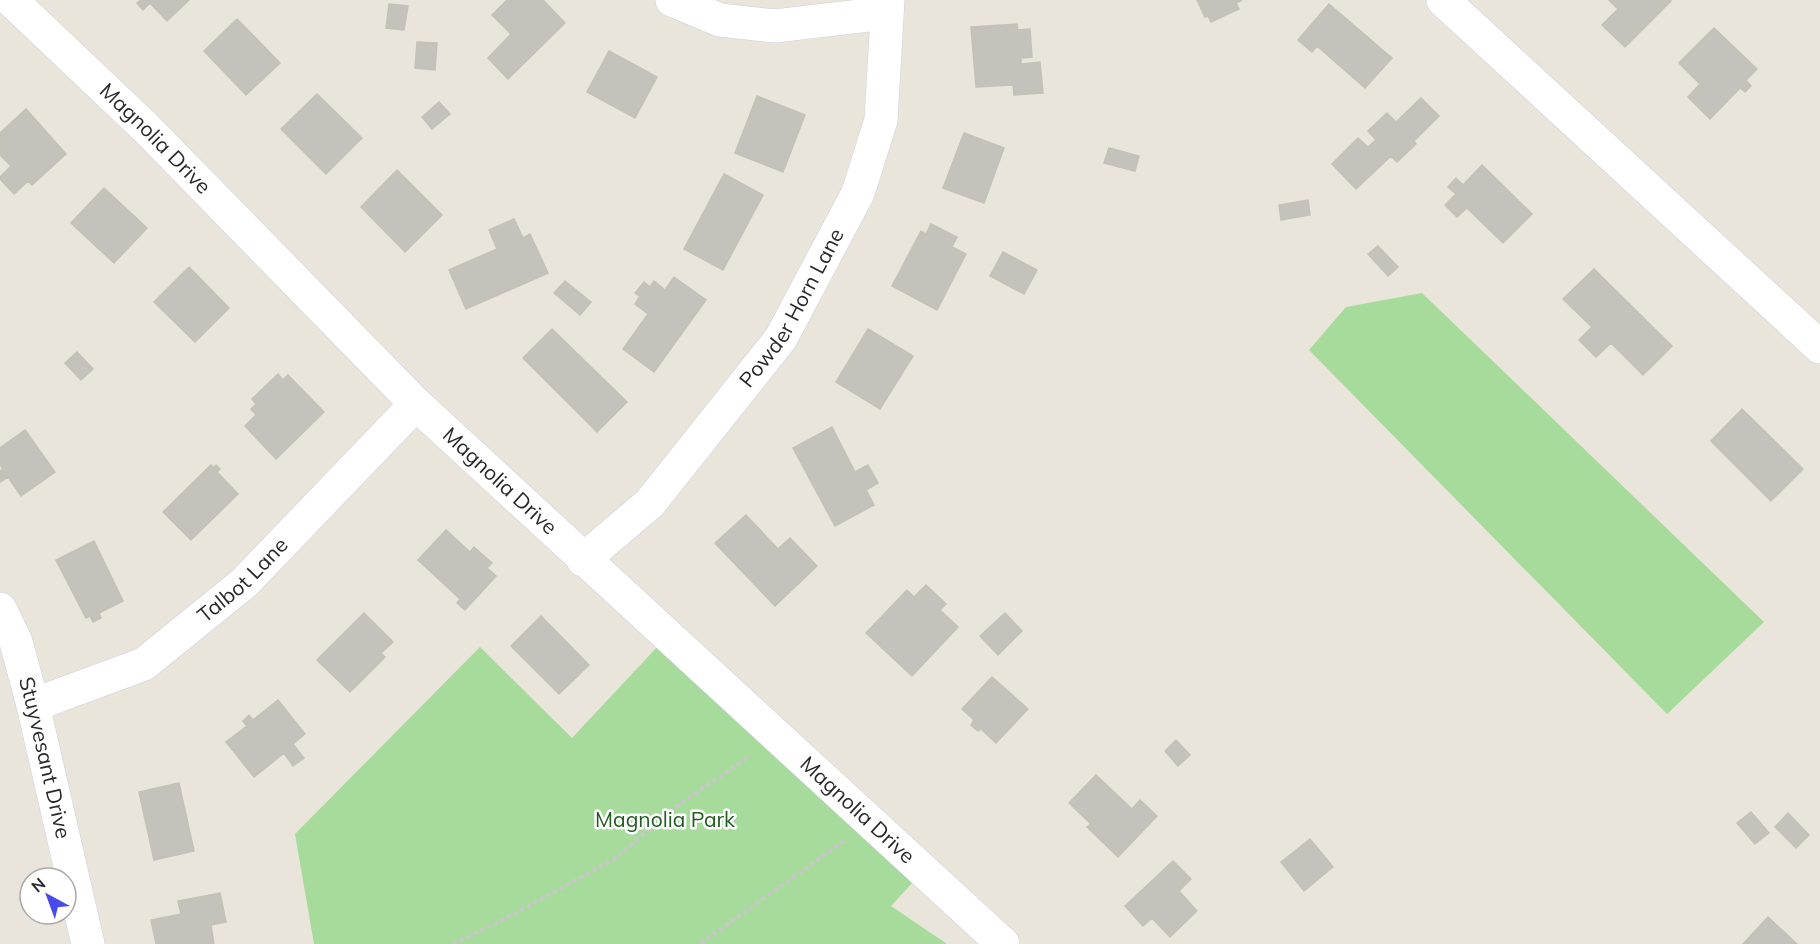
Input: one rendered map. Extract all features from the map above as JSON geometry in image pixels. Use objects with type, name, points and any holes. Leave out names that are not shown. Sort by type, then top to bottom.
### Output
[{"type":"street","name":"Magnolia Drive","points":[[11,0],[145,127],[416,404],[1003,944]]},
{"type":"street","points":[[672,0],[720,20],[775,26],[886,6]]},
{"type":"street","points":[[1443,0],[1820,347]]},
{"type":"street","name":"Powder Horn Lane","points":[[583,560],[650,503],[781,339],[858,193],[881,120],[886,6]]},
{"type":"street","name":"Talbot Lane","points":[[33,705],[144,664],[244,583],[416,404]]},
{"type":"street","name":"Stuyvesant Drive","points":[[0,609],[16,642],[33,705],[88,944]]},
{"type":"path","points":[[453,944],[516,913],[614,859],[678,805],[777,737]]},
{"type":"path","points":[[701,944],[871,823]]},
{"type":"green space","points":[[1422,293],[1764,622],[1667,714],[1309,350],[1346,307]]},
{"type":"green space","name":"Magnolia Park","points":[[659,645],[915,880],[891,906],[947,944],[314,944],[295,834],[480,647],[572,738]]},
{"type":"building","points":[[141,0],[189,0],[167,21],[150,3],[143,10],[137,3]]},
{"type":"building","points":[[507,0],[543,0],[565,23],[508,79],[488,58],[511,34],[492,15]]},
{"type":"building","points":[[1197,0],[1242,0],[1236,3],[1239,9],[1211,22],[1208,16],[1205,17]]},
{"type":"building","points":[[1609,0],[1671,1],[1625,47],[1602,25],[1618,9]]},
{"type":"building","points":[[389,4],[408,6],[404,30],[386,28]]},
{"type":"building","points":[[1329,4],[1392,58],[1365,88],[1317,46],[1312,52],[1298,40]]},
{"type":"building","points":[[237,19],[280,63],[246,95],[204,51]]},
{"type":"building","points":[[1017,24],[1018,30],[1030,29],[1032,57],[1021,58],[1021,64],[1040,62],[1043,93],[1014,95],[1013,85],[976,87],[971,27]]},
{"type":"building","points":[[1714,28],[1757,69],[1746,80],[1751,86],[1745,92],[1740,88],[1710,119],[1688,97],[1700,84],[1679,63]]},
{"type":"building","points":[[417,42],[437,43],[435,70],[415,68]]},
{"type":"building","points":[[609,51],[657,77],[635,118],[587,92]]},
{"type":"building","points":[[317,94],[362,138],[326,174],[281,129]]},
{"type":"building","points":[[757,96],[805,115],[783,172],[735,153]]},
{"type":"building","points":[[1421,98],[1439,116],[1414,141],[1416,144],[1397,162],[1391,156],[1356,189],[1332,164],[1358,138],[1368,147],[1376,140],[1368,131],[1387,113],[1396,122]]},
{"type":"building","points":[[439,102],[450,114],[432,129],[422,117]]},
{"type":"building","points":[[26,109],[66,154],[32,185],[28,181],[14,194],[0,179],[11,166],[0,155],[0,133]]},
{"type":"building","points":[[964,133],[1004,148],[984,203],[943,188]]},
{"type":"building","points":[[1109,148],[1139,156],[1135,171],[1104,163]]},
{"type":"building","points":[[1482,165],[1532,214],[1503,243],[1467,208],[1457,217],[1445,205],[1456,194],[1448,187],[1456,178],[1463,185]]},
{"type":"building","points":[[397,170],[442,215],[405,252],[361,207]]},
{"type":"building","points":[[724,174],[763,195],[723,270],[684,249]]},
{"type":"building","points":[[104,188],[147,228],[114,263],[71,223]]},
{"type":"building","points":[[1308,200],[1310,215],[1281,220],[1279,205]]},
{"type":"building","points":[[514,219],[523,238],[530,234],[548,273],[466,309],[449,270],[497,249],[489,230]]},
{"type":"building","points":[[931,224],[957,237],[952,247],[966,254],[937,310],[892,286],[921,231],[926,234]]},
{"type":"building","points":[[1378,246],[1398,267],[1388,276],[1368,254]]},
{"type":"building","points":[[1003,252],[1037,270],[1024,294],[990,276]]},
{"type":"building","points":[[189,267],[229,308],[195,342],[154,302]]},
{"type":"building","points":[[1594,269],[1672,346],[1643,375],[1611,343],[1596,357],[1579,340],[1592,327],[1563,299]]},
{"type":"building","points":[[674,277],[706,300],[654,372],[623,349],[648,314],[635,304],[640,296],[635,293],[644,282],[650,287],[654,281],[665,290]]},
{"type":"building","points":[[565,281],[591,302],[580,315],[554,293]]},
{"type":"building","points":[[552,329],[627,402],[597,432],[523,358]]},
{"type":"building","points":[[868,329],[913,356],[880,409],[836,382]]},
{"type":"building","points":[[77,352],[93,369],[81,380],[65,363]]},
{"type":"building","points":[[278,374],[283,380],[288,375],[324,412],[276,459],[245,426],[256,415],[251,409],[256,404],[252,399]]},
{"type":"building","points":[[1742,409],[1803,469],[1771,501],[1711,441]]},
{"type":"building","points":[[832,427],[855,472],[868,465],[878,483],[866,490],[874,505],[835,526],[793,448]]},
{"type":"building","points":[[25,430],[55,472],[21,496],[8,477],[0,482],[0,471],[3,469],[0,464],[0,448]]},
{"type":"building","points":[[211,465],[213,468],[216,465],[220,469],[217,472],[238,494],[191,540],[163,512]]},
{"type":"building","points":[[746,515],[778,549],[790,538],[817,566],[775,606],[715,543]]},
{"type":"building","points":[[446,530],[470,552],[474,547],[492,563],[487,568],[496,576],[465,610],[457,603],[460,599],[418,560]]},
{"type":"building","points":[[94,541],[123,601],[99,613],[101,618],[93,622],[90,616],[86,618],[56,560]]},
{"type":"building","points":[[926,585],[946,604],[940,610],[958,627],[912,676],[866,633],[907,590],[914,597]]},
{"type":"building","points":[[364,613],[393,642],[381,653],[385,657],[350,692],[317,660]]},
{"type":"building","points":[[1005,613],[1022,631],[998,655],[980,636]]},
{"type":"building","points":[[541,616],[589,665],[559,694],[511,646]]},
{"type":"building","points":[[992,677],[1028,709],[996,743],[981,729],[978,731],[971,725],[974,720],[962,709]]},
{"type":"building","points":[[278,700],[305,734],[293,744],[304,758],[293,766],[284,753],[254,777],[226,742],[247,726],[243,721],[249,715],[253,720]]},
{"type":"building","points":[[1176,740],[1190,755],[1178,766],[1165,751]]},
{"type":"building","points":[[1096,775],[1132,809],[1140,800],[1157,816],[1118,857],[1087,827],[1091,824],[1069,803]]},
{"type":"building","points":[[179,783],[194,851],[154,860],[139,792]]},
{"type":"building","points":[[1751,812],[1769,833],[1755,844],[1737,823]]},
{"type":"building","points":[[1788,813],[1809,835],[1796,848],[1775,827]]},
{"type":"building","points":[[1310,839],[1333,867],[1304,891],[1281,862]]},
{"type":"building","points":[[1173,861],[1191,879],[1179,891],[1197,911],[1170,937],[1152,918],[1143,926],[1125,906]]},
{"type":"building","points":[[220,893],[226,922],[211,925],[214,944],[156,944],[151,920],[181,914],[178,901]]},
{"type":"building","points":[[1768,917],[1797,944],[1743,944]]}]
